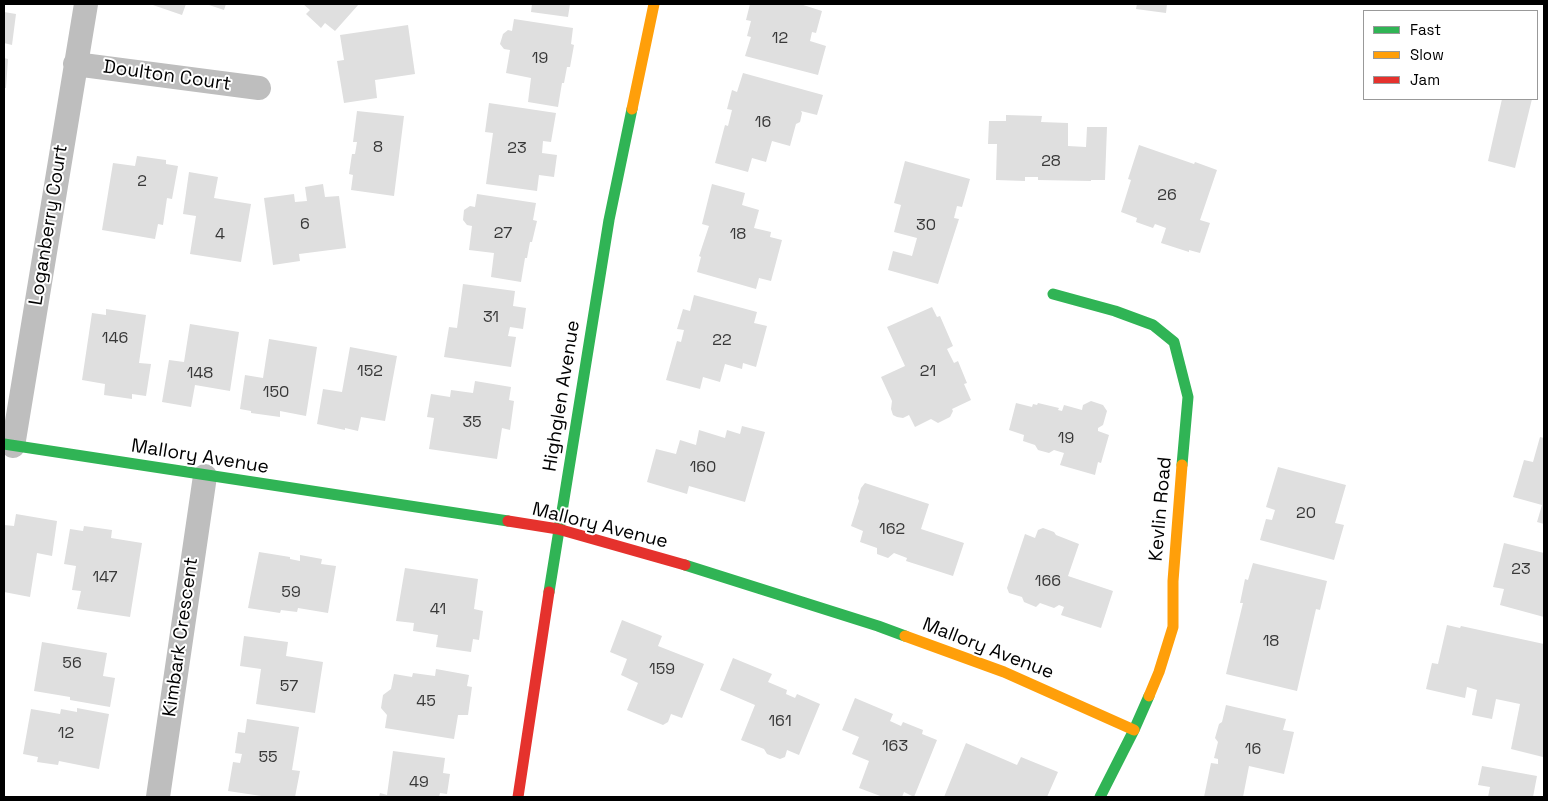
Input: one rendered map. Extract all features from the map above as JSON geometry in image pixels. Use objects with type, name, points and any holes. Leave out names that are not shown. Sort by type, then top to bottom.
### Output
[{"type":"street","name":"Loganberry Court","points":[[9,445],[86,4]]},
{"type":"street","name":"Highglen Avenue","points":[[518,797],[558,529],[609,220],[654,4]]},
{"type":"street","name":"Doulton Court","points":[[75,64],[259,88]]},
{"type":"street","name":"Kevlin Road","points":[[1053,294],[1114,311],[1154,325],[1174,342],[1188,397],[1173,581],[1173,627],[1159,672],[1134,730],[1100,797]]},
{"type":"street","name":"Mallory Avenue","points":[[9,445],[558,529],[709,572],[878,626],[1004,672],[1134,730]]},
{"type":"street","name":"Kimbark Crescent","points":[[158,797],[205,476]]},
{"type":"building","points":[[150,4],[186,4],[182,15]]},
{"type":"building","points":[[206,4],[226,4],[224,10]]},
{"type":"building","points":[[303,4],[359,4],[335,31],[325,23],[321,28],[306,14],[310,10]]},
{"type":"building","points":[[532,4],[570,4],[568,17],[531,12]]},
{"type":"building","points":[[750,4],[800,4],[822,11],[816,33],[812,32],[810,41],[826,46],[818,75],[745,56],[751,37],[747,36],[751,21],[746,20]]},
{"type":"building","points":[[1137,4],[1167,4],[1166,13],[1136,9]]},
{"type":"building","points":[[4,12],[16,14],[12,45],[4,43]]},
{"type":"building","points":[[514,19],[573,28],[571,44],[574,45],[570,67],[567,67],[564,83],[562,83],[558,107],[528,102],[531,78],[506,73],[510,50],[504,49],[500,44],[503,34],[508,30],[512,31]]},
{"type":"building","points":[[408,25],[415,74],[375,80],[377,98],[344,103],[337,61],[344,60],[340,35]]},
{"type":"building","points":[[4,58],[8,59],[6,88],[4,88]]},
{"type":"building","points":[[743,73],[823,95],[817,115],[801,111],[800,122],[796,124],[790,146],[772,141],[766,162],[752,158],[748,172],[715,163],[725,125],[728,126],[732,110],[727,109],[732,90],[737,92]]},
{"type":"building","points":[[1502,100],[1532,100],[1515,168],[1488,161]]},
{"type":"building","points":[[489,103],[556,113],[551,142],[543,141],[542,153],[557,155],[554,177],[539,175],[537,191],[486,184],[493,133],[485,132]]},
{"type":"building","points":[[357,111],[404,116],[394,196],[351,190],[353,175],[349,174],[352,154],[355,154],[357,142],[353,142]]},
{"type":"building","points":[[1006,115],[1042,116],[1041,122],[1068,123],[1068,146],[1086,147],[1087,127],[1107,127],[1105,180],[1038,180],[1038,177],[1025,177],[1025,181],[996,180],[997,144],[988,144],[989,121],[1006,121]]},
{"type":"building","points":[[1139,145],[1217,170],[1200,220],[1210,223],[1200,253],[1189,250],[1189,252],[1161,243],[1166,228],[1155,224],[1153,228],[1136,222],[1137,218],[1121,212],[1131,180],[1128,179]]},
{"type":"building","points":[[137,156],[166,160],[166,164],[178,166],[172,199],[167,198],[163,225],[158,224],[155,239],[102,230],[113,163],[135,166]]},
{"type":"building","points":[[905,161],[970,179],[962,207],[957,206],[954,218],[959,219],[938,284],[888,270],[893,251],[912,256],[917,238],[894,232],[901,205],[894,203]]},
{"type":"building","points":[[189,172],[218,177],[214,198],[251,204],[241,262],[190,254],[196,216],[183,214]]},
{"type":"building","points":[[323,184],[325,197],[339,196],[346,248],[299,254],[300,261],[273,265],[264,198],[294,194],[295,202],[307,201],[305,187]]},
{"type":"building","points":[[712,184],[745,193],[742,205],[759,210],[754,228],[771,232],[770,237],[782,240],[771,281],[759,278],[756,289],[697,272],[701,257],[699,256],[709,226],[702,224]]},
{"type":"building","points":[[477,194],[536,203],[533,220],[537,221],[527,258],[525,258],[521,282],[491,277],[494,253],[469,250],[472,226],[467,225],[463,220],[464,210],[470,206],[475,207]]},
{"type":"building","points":[[463,284],[515,291],[513,306],[526,308],[523,329],[510,327],[508,336],[516,337],[511,367],[444,357],[449,327],[457,328]]},
{"type":"building","points":[[694,295],[757,312],[754,323],[767,326],[756,367],[743,363],[742,369],[725,364],[720,382],[703,377],[700,389],[666,380],[677,341],[681,342],[684,330],[677,329],[683,309],[690,311]]},
{"type":"building","points":[[932,307],[937,317],[940,316],[953,346],[947,349],[954,363],[958,361],[967,383],[964,384],[971,400],[952,409],[950,417],[938,423],[931,419],[915,427],[909,415],[903,418],[893,415],[891,409],[892,401],[881,377],[905,366],[887,327]]},
{"type":"building","points":[[106,309],[146,315],[139,363],[151,364],[146,396],[132,394],[132,399],[104,395],[105,384],[82,380],[92,313],[106,315]]},
{"type":"building","points":[[190,324],[239,332],[230,391],[195,385],[191,407],[162,402],[169,360],[184,362]]},
{"type":"building","points":[[269,339],[317,347],[306,416],[280,411],[280,417],[251,413],[251,411],[240,409],[245,375],[263,378]]},
{"type":"building","points":[[350,347],[397,356],[385,421],[361,417],[358,431],[317,424],[323,389],[342,392]]},
{"type":"building","points":[[475,381],[511,387],[509,400],[514,401],[510,430],[502,428],[497,459],[429,449],[434,418],[427,417],[431,394],[450,397],[451,390],[473,393]]},
{"type":"building","points":[[1091,401],[1103,405],[1107,411],[1103,425],[1098,428],[1098,431],[1109,435],[1101,463],[1098,462],[1095,475],[1060,465],[1064,453],[1054,450],[1049,453],[1038,450],[1035,445],[1023,441],[1024,435],[1009,430],[1016,403],[1032,407],[1033,404],[1037,405],[1038,403],[1059,408],[1058,410],[1062,411],[1064,405],[1082,410],[1083,405]]},
{"type":"building","points":[[742,426],[765,432],[745,502],[689,486],[687,494],[647,482],[656,449],[676,454],[680,440],[696,445],[699,430],[725,438],[727,430],[740,434]]},
{"type":"building","points":[[1540,437],[1544,438],[1544,524],[1537,522],[1542,505],[1513,497],[1524,460],[1533,462]]},
{"type":"building","points":[[1278,467],[1346,485],[1335,523],[1344,525],[1334,560],[1260,540],[1266,519],[1272,520],[1275,510],[1266,507]]},
{"type":"building","points":[[865,483],[929,504],[921,529],[964,543],[953,576],[906,561],[907,558],[894,553],[888,558],[877,554],[877,548],[860,542],[863,531],[851,526],[861,488]]},
{"type":"building","points":[[16,514],[57,521],[52,556],[37,553],[30,597],[4,592],[4,525],[14,526]]},
{"type":"building","points":[[84,526],[112,530],[111,538],[142,543],[130,617],[77,609],[81,591],[72,590],[76,566],[64,564],[70,529],[83,531]]},
{"type":"building","points":[[1043,528],[1079,544],[1068,576],[1113,591],[1101,628],[1061,615],[1064,607],[1059,605],[1054,608],[1040,603],[1036,607],[1024,602],[1022,597],[1009,593],[1007,588],[1025,534],[1035,538],[1038,530]]},
{"type":"building","points":[[1504,543],[1544,553],[1544,617],[1500,605],[1504,589],[1493,587]]},
{"type":"building","points":[[259,552],[290,557],[290,559],[300,561],[300,555],[322,559],[321,564],[336,566],[328,613],[298,608],[297,612],[281,610],[280,613],[248,608]]},
{"type":"building","points":[[1253,563],[1327,581],[1320,610],[1316,609],[1297,691],[1226,674],[1243,603],[1240,603],[1245,579],[1248,580]]},
{"type":"building","points":[[405,568],[478,579],[474,609],[483,611],[479,640],[473,639],[471,652],[436,647],[438,635],[413,631],[414,623],[396,621]]},
{"type":"building","points":[[622,620],[662,636],[658,646],[704,664],[682,718],[671,714],[668,722],[663,725],[627,710],[638,683],[621,675],[627,659],[610,652]]},
{"type":"building","points":[[1447,625],[1460,628],[1461,626],[1544,644],[1543,757],[1511,749],[1520,704],[1496,699],[1492,719],[1472,715],[1477,690],[1467,687],[1465,698],[1426,689],[1432,663],[1438,664]]},
{"type":"building","points":[[244,636],[288,642],[286,656],[323,662],[315,713],[256,704],[261,669],[240,666]]},
{"type":"building","points":[[42,642],[107,653],[103,676],[115,678],[110,707],[70,700],[70,697],[34,691]]},
{"type":"building","points":[[733,658],[772,674],[768,682],[787,690],[786,694],[795,698],[797,694],[820,704],[799,755],[787,750],[785,757],[780,759],[767,754],[764,749],[741,740],[755,705],[720,690]]},
{"type":"building","points":[[436,669],[469,675],[467,686],[472,687],[468,715],[458,715],[454,739],[385,728],[387,715],[381,708],[383,695],[391,689],[394,674],[412,677],[413,673],[435,676]]},
{"type":"building","points":[[855,698],[893,714],[890,721],[901,726],[903,722],[923,730],[922,734],[937,740],[914,797],[904,792],[902,797],[883,797],[859,788],[869,761],[852,754],[859,737],[842,730]]},
{"type":"building","points":[[1226,705],[1286,719],[1283,730],[1294,732],[1284,774],[1249,766],[1243,797],[1204,797],[1211,763],[1218,764],[1218,759],[1214,758],[1218,742],[1215,738],[1219,724],[1222,722]]},
{"type":"building","points":[[77,708],[109,714],[99,769],[59,761],[58,765],[37,762],[38,757],[23,754],[31,709],[60,714],[61,709],[77,712]]},
{"type":"building","points":[[247,719],[299,727],[292,770],[300,771],[295,797],[268,797],[228,791],[233,762],[240,763],[242,754],[235,753],[238,732],[245,733]]},
{"type":"building","points":[[966,743],[1017,765],[1021,757],[1058,772],[1047,797],[944,797]]},
{"type":"building","points":[[393,751],[445,758],[443,773],[450,774],[447,794],[440,793],[439,797],[379,797],[380,793],[387,795]]},
{"type":"building","points":[[1482,766],[1537,776],[1533,797],[1488,797],[1490,787],[1478,785]]},
{"type":"traffic: fast","points":[[549,592],[609,220],[632,109]]},
{"type":"traffic: fast","points":[[1053,294],[1115,311],[1153,325],[1174,342],[1188,397],[1182,465]]},
{"type":"traffic: fast","points":[[4,444],[508,521]]},
{"type":"traffic: fast","points":[[685,565],[905,636]]},
{"type":"traffic: fast","points":[[1100,797],[1149,696]]},
{"type":"traffic: slow","points":[[632,109],[654,4]]},
{"type":"traffic: slow","points":[[1149,696],[1159,672],[1173,627],[1173,581],[1182,465]]},
{"type":"traffic: slow","points":[[905,636],[1004,672],[1134,730]]},
{"type":"traffic: jam","points":[[508,521],[558,529],[685,565]]},
{"type":"traffic: jam","points":[[518,797],[549,592]]}]
